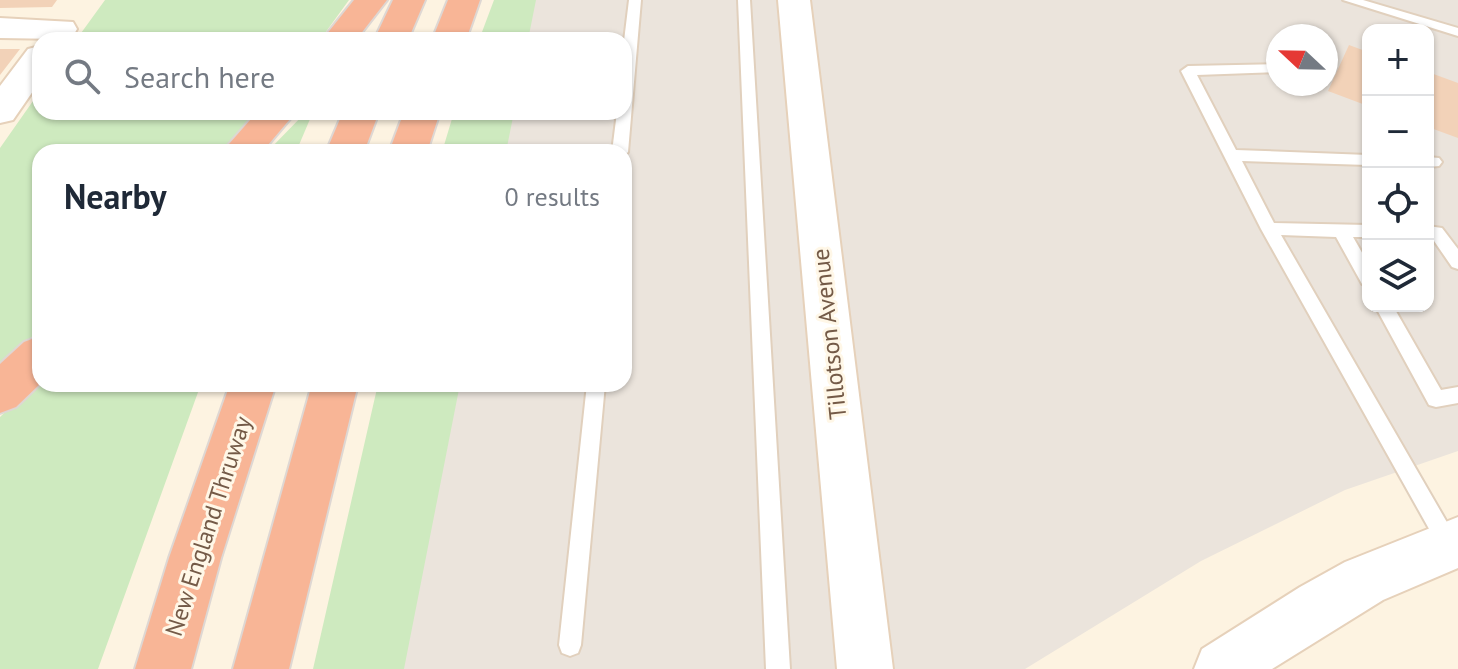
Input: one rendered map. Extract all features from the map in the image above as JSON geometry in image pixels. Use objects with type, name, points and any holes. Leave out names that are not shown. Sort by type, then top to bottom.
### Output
[{"type":"highway","points":[[345,32],[371,0]]},
{"type":"highway","points":[[395,32],[409,0]]},
{"type":"highway","points":[[452,32],[464,0]]},
{"type":"highway","points":[[248,144],[271,120]]},
{"type":"highway","points":[[348,144],[358,120]]},
{"type":"highway","points":[[411,144],[419,120]]},
{"type":"highway","points":[[0,393],[32,363]]},
{"type":"highway","name":"New England Thruway","points":[[163,669],[195,558],[250,392]]},
{"type":"highway","points":[[261,669],[333,392]]},
{"type":"street","points":[[58,32],[81,0]]},
{"type":"street","name":"Tillotson Avenue","points":[[794,0],[865,669]]},
{"type":"street","points":[[0,28],[38,32]]},
{"type":"street","points":[[0,111],[32,68]]},
{"type":"street","points":[[1222,669],[1319,606],[1364,581],[1456,546]]},
{"type":"lane","points":[[632,32],[635,0]]},
{"type":"lane","points":[[744,0],[778,669]]},
{"type":"lane","points":[[1349,0],[1458,32]]},
{"type":"lane","points":[[1266,68],[1188,71],[1269,229],[1456,546]]},
{"type":"lane","points":[[621,144],[623,120]]},
{"type":"lane","points":[[1231,155],[1362,160]]},
{"type":"lane","points":[[1269,229],[1362,231]]},
{"type":"lane","points":[[1341,230],[1362,268]]},
{"type":"lane","points":[[1434,232],[1458,262]]},
{"type":"lane","points":[[1387,312],[1436,399],[1458,395]]},
{"type":"lane","points":[[570,645],[595,392]]},
{"type":"shaded area","points":[[532,0],[1458,0],[1458,451],[1345,490],[1201,561],[1025,669],[379,669],[437,392],[632,392],[632,144],[497,144],[503,120],[632,120],[632,32],[524,32]]},
{"type":"green space","points":[[105,0],[349,0],[326,32],[82,32]]},
{"type":"green space","points":[[494,0],[536,0],[530,32],[482,32]]},
{"type":"green space","points":[[32,102],[32,120],[249,120],[228,144],[32,144],[32,337],[0,367],[0,148]]},
{"type":"green space","points":[[298,120],[310,120],[299,144],[275,144]]},
{"type":"green space","points":[[452,120],[512,120],[508,144],[444,144]]},
{"type":"green space","points":[[32,386],[32,392],[198,392],[98,669],[0,669],[0,417]]},
{"type":"green space","points":[[376,392],[458,392],[404,669],[313,669]]},
{"type":"building","points":[[0,0],[57,0],[52,7],[0,8]]},
{"type":"building","points":[[1349,45],[1362,50],[1362,104],[1338,95],[1338,69]]},
{"type":"building","points":[[0,49],[20,49],[0,75]]},
{"type":"building","points":[[1434,74],[1458,83],[1458,138],[1434,129]]}]
